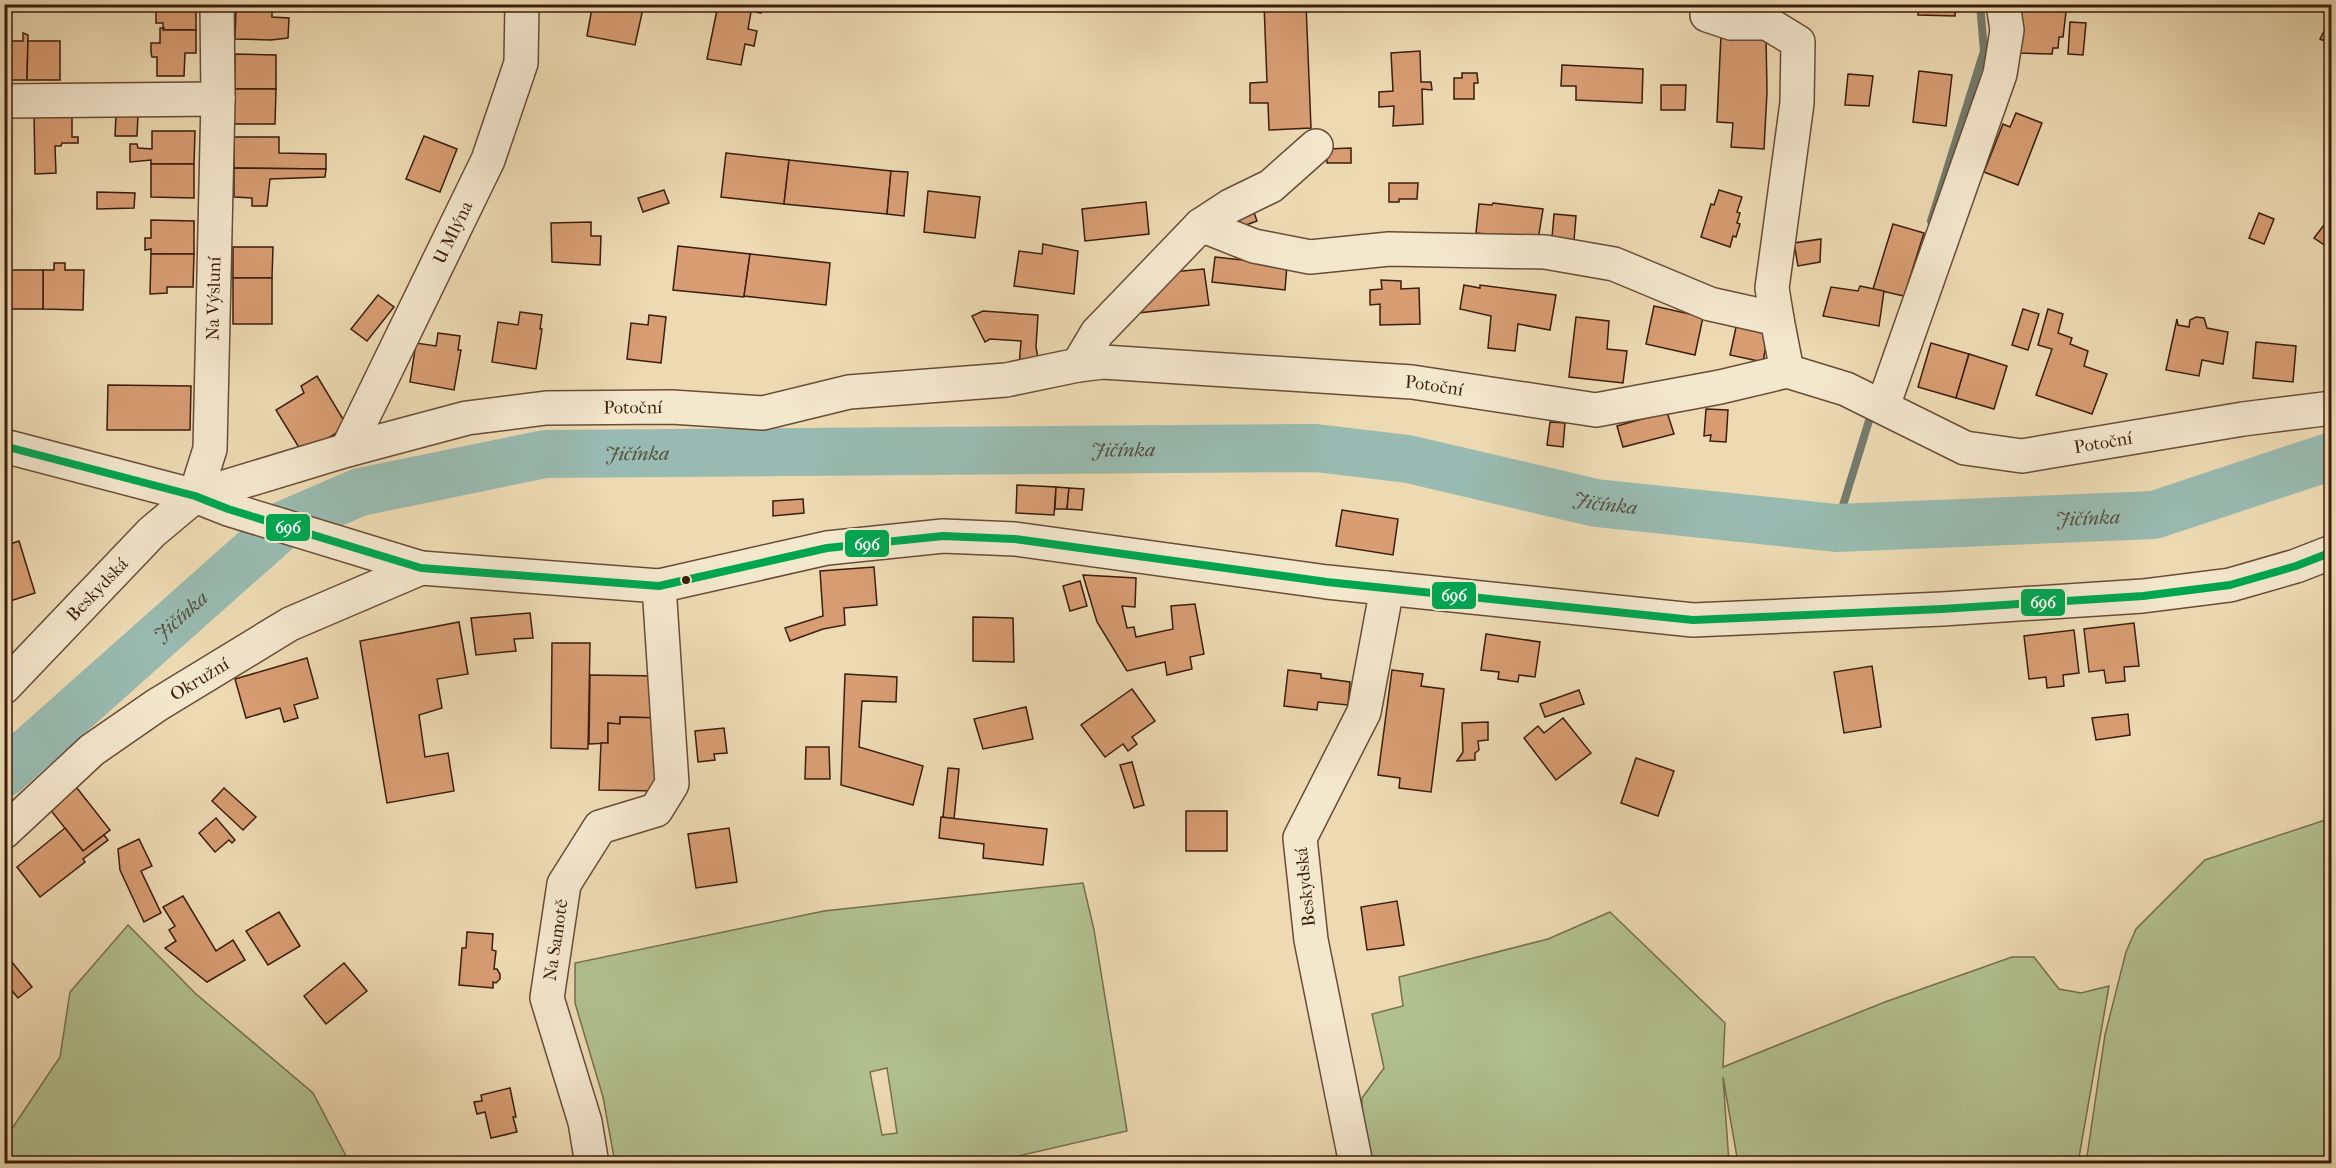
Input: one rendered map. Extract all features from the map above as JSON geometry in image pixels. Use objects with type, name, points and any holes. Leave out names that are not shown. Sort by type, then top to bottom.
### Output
[{"type":"street","name":"Na Výsluní","points":[[195,496],[210,449],[218,99],[217,4]]},
{"type":"street","name":"U Mlýna","points":[[347,450],[488,160],[521,63],[522,4]]},
{"type":"street","points":[[1707,4],[1707,15],[1731,23],[1767,23],[1798,42],[1797,103],[1772,288],[1787,371]]},
{"type":"street","points":[[1882,406],[2000,74],[2007,30],[2003,4]]},
{"type":"street","points":[[4,101],[218,99]]},
{"type":"street","points":[[1078,365],[1097,333],[1201,225],[1230,206],[1271,186],[1317,146]]},
{"type":"street","points":[[1201,225],[1254,246],[1310,257],[1389,249],[1545,252],[1614,264],[1710,304],[1777,319]]},
{"type":"street","name":"Potoční","points":[[195,496],[347,450],[467,418],[546,408],[672,407],[763,413],[849,392],[1006,380],[1103,362],[1412,382],[1596,410],[1720,387],[1787,371],[1846,389],[1965,448],[2022,456],[2243,419],[2331,408]]},
{"type":"street","points":[[4,446],[195,496],[228,509],[422,568],[659,586],[827,548],[943,537],[1015,539],[1387,588],[1693,620],[1942,609],[2143,596],[2230,585],[2296,566],[2331,552]]},
{"type":"street","name":"Beskydská","points":[[4,687],[152,532],[195,496]]},
{"type":"street","name":"Okružní","points":[[4,832],[92,750],[157,705],[290,624],[422,568]]},
{"type":"street","name":"Na Samotě","points":[[592,1164],[585,1122],[547,998],[564,884],[600,827],[656,810],[672,784],[659,586]]},
{"type":"street","name":"Beskydská","points":[[1356,1164],[1311,940],[1300,838],[1364,711],[1387,588]]},
{"type":"green space","points":[[2331,818],[2331,1163],[2086,1163],[2105,1035],[2126,952],[2136,929],[2205,860]]},
{"type":"green space","points":[[1083,883],[1094,930],[1127,1131],[988,1163],[615,1163],[603,1097],[575,1003],[575,963],[824,911]],"holes":[[[887,1068],[897,1133],[882,1135],[870,1072]]]},
{"type":"green space","points":[[1610,912],[1725,1023],[1723,1067],[1885,1002],[2012,957],[2034,957],[2059,989],[2081,993],[2109,986],[2078,1163],[1738,1163],[1723,1077],[1729,1163],[1362,1164],[1362,1098],[1384,1068],[1372,1014],[1403,1006],[1399,977],[1548,939]]},
{"type":"green space","points":[[128,925],[196,994],[313,1093],[345,1154],[347,1163],[5,1163],[5,1139],[60,1057],[70,992]]},
{"type":"building","points":[[163,4],[196,4],[196,30],[163,30],[163,23],[156,23],[156,10],[163,10]]},
{"type":"building","points":[[236,4],[272,4],[272,10],[236,9]]},
{"type":"building","points":[[483,4],[513,4],[514,7],[484,11]]},
{"type":"building","points":[[576,4],[644,4],[635,45],[587,36],[592,8]]},
{"type":"building","points":[[719,4],[763,4],[761,13]]},
{"type":"building","points":[[1264,4],[1306,4],[1311,128],[1269,130],[1268,103],[1250,103],[1250,83],[1267,82]]},
{"type":"building","points":[[1609,4],[1646,4],[1637,5],[1637,11],[1609,10]]},
{"type":"building","points":[[1918,4],[1956,4],[1955,16],[1918,15]]},
{"type":"building","points":[[2067,4],[2063,37],[2059,37],[2058,48],[2053,48],[2052,54],[2019,53],[2021,11]]},
{"type":"building","points":[[718,5],[751,12],[748,29],[757,31],[754,46],[745,44],[741,65],[707,59]]},
{"type":"building","points":[[236,9],[272,10],[272,17],[289,18],[288,38],[235,39]]},
{"type":"building","points":[[2332,15],[2332,44],[2320,39]]},
{"type":"building","points":[[2070,22],[2086,23],[2083,55],[2068,54]]},
{"type":"building","points":[[160,28],[164,28],[163,30],[196,30],[196,53],[185,53],[184,76],[157,76],[157,57],[152,57],[151,43],[160,43]]},
{"type":"building","points":[[23,33],[28,35],[27,80],[4,80],[4,41],[23,41]]},
{"type":"building","points":[[1721,35],[1766,35],[1767,92],[1764,149],[1731,147],[1733,123],[1717,122]]},
{"type":"building","points":[[28,41],[60,41],[60,80],[27,80]]},
{"type":"building","points":[[1420,51],[1421,82],[1431,82],[1432,90],[1422,89],[1423,124],[1393,126],[1394,106],[1379,107],[1379,92],[1393,91],[1391,53]]},
{"type":"building","points":[[235,54],[276,55],[276,89],[235,89]]},
{"type":"building","points":[[1562,65],[1643,69],[1642,103],[1576,100],[1576,86],[1561,86]]},
{"type":"building","points":[[1919,71],[1952,75],[1946,126],[1913,122]]},
{"type":"building","points":[[1462,73],[1477,73],[1478,83],[1474,83],[1474,99],[1454,99],[1454,78],[1462,78]]},
{"type":"building","points":[[1848,74],[1873,76],[1869,106],[1845,105]]},
{"type":"building","points":[[1661,85],[1686,85],[1685,110],[1661,110]]},
{"type":"building","points":[[235,89],[276,89],[275,124],[234,124]]},
{"type":"building","points":[[34,112],[72,112],[72,137],[78,137],[78,143],[62,143],[61,146],[55,146],[56,173],[35,174]]},
{"type":"building","points":[[2016,113],[2042,123],[2018,185],[1984,172],[2003,124],[2010,127]]},
{"type":"building","points":[[116,115],[138,115],[137,136],[115,136]]},
{"type":"building","points":[[152,131],[195,131],[194,164],[151,164],[151,160],[130,162],[130,144],[137,144],[138,148],[152,149]]},
{"type":"building","points":[[424,136],[457,149],[440,192],[406,179]]},
{"type":"building","points":[[234,137],[279,137],[279,153],[326,154],[326,169],[234,168]]},
{"type":"building","points":[[1351,148],[1351,163],[1327,163],[1327,149]]},
{"type":"building","points":[[726,153],[789,160],[784,204],[721,197]]},
{"type":"building","points":[[789,160],[891,171],[887,214],[784,204]]},
{"type":"building","points":[[151,164],[194,164],[194,198],[151,197]]},
{"type":"building","points":[[234,168],[326,169],[325,177],[270,179],[267,206],[252,206],[252,198],[234,197]]},
{"type":"building","points":[[891,171],[908,172],[904,216],[887,214]]},
{"type":"building","points":[[1389,183],[1418,183],[1417,199],[1399,199],[1399,202],[1389,202]]},
{"type":"building","points":[[664,190],[669,203],[643,212],[638,198]]},
{"type":"building","points":[[1719,190],[1742,197],[1737,212],[1740,213],[1737,223],[1740,224],[1730,247],[1701,237],[1711,204],[1714,205]]},
{"type":"building","points":[[928,191],[980,197],[975,238],[924,232]]},
{"type":"building","points":[[97,192],[135,193],[134,208],[97,209]]},
{"type":"building","points":[[1146,202],[1149,234],[1085,241],[1082,209]]},
{"type":"building","points":[[1493,203],[1543,209],[1538,240],[1476,233],[1479,204],[1492,205]]},
{"type":"building","points":[[1251,204],[1257,221],[1235,229],[1229,212]]},
{"type":"building","points":[[2259,213],[2274,219],[2264,244],[2249,238]]},
{"type":"building","points":[[1554,214],[1576,216],[1574,240],[1552,238]]},
{"type":"building","points":[[151,220],[194,221],[194,254],[151,254],[151,249],[145,250],[145,238],[151,238]]},
{"type":"building","points":[[591,222],[591,236],[601,236],[600,265],[552,262],[551,223]]},
{"type":"building","points":[[1893,224],[1924,233],[1904,296],[1873,289]]},
{"type":"building","points":[[2324,225],[2332,231],[2332,250],[2314,238]]},
{"type":"building","points":[[1821,239],[1820,262],[1798,266],[1794,243]]},
{"type":"building","points":[[1043,244],[1078,251],[1074,294],[1014,286],[1019,251],[1042,254]]},
{"type":"building","points":[[678,246],[750,254],[744,297],[673,290]]},
{"type":"building","points":[[233,247],[273,247],[272,278],[233,278]]},
{"type":"building","points":[[151,254],[194,254],[193,287],[167,287],[167,293],[150,294]]},
{"type":"building","points":[[750,254],[830,263],[826,305],[744,296]]},
{"type":"building","points":[[1215,257],[1287,265],[1285,290],[1212,282]]},
{"type":"building","points":[[54,263],[65,263],[65,270],[84,270],[83,310],[43,309],[43,270],[54,270]]},
{"type":"building","points":[[4,265],[9,265],[9,270],[43,270],[43,309],[7,309]]},
{"type":"building","points":[[1204,269],[1209,305],[1129,314],[1160,273]]},
{"type":"building","points":[[233,278],[272,278],[272,324],[233,324]]},
{"type":"building","points":[[1381,280],[1401,281],[1401,289],[1419,288],[1420,324],[1380,325],[1380,304],[1370,305],[1370,290],[1382,289]]},
{"type":"building","points":[[1464,285],[1556,295],[1550,330],[1518,324],[1515,351],[1488,348],[1491,316],[1460,309]]},
{"type":"building","points":[[1860,286],[1884,291],[1879,326],[1823,316],[1831,287],[1858,291]]},
{"type":"building","points":[[378,295],[394,307],[367,341],[351,329]]},
{"type":"building","points":[[1654,306],[1703,317],[1695,355],[1646,344]]},
{"type":"building","points":[[2023,309],[2039,314],[2028,350],[2012,345]]},
{"type":"building","points":[[2048,309],[2063,314],[2058,333],[2072,338],[2070,344],[2088,351],[2084,366],[2107,374],[2092,414],[2036,395],[2052,349],[2038,345]]},
{"type":"building","points":[[983,311],[1038,315],[1036,347],[1039,364],[1019,367],[1021,341],[990,339],[985,342],[972,316]]},
{"type":"building","points":[[520,312],[542,315],[536,369],[492,362],[498,322],[518,325]]},
{"type":"building","points":[[649,315],[666,317],[661,363],[627,359],[631,323],[648,325]]},
{"type":"building","points":[[1576,317],[1609,321],[1607,349],[1627,351],[1623,383],[1569,377]]},
{"type":"building","points":[[2196,317],[2204,318],[2207,328],[2228,332],[2223,364],[2202,360],[2199,376],[2166,370],[2177,319],[2178,325],[2189,327],[2190,320]]},
{"type":"building","points":[[1738,318],[1768,334],[1763,362],[1730,355]]},
{"type":"building","points":[[438,333],[460,336],[458,350],[461,350],[454,390],[410,382],[416,343],[436,346]]},
{"type":"building","points":[[2256,342],[2296,346],[2293,382],[2253,378]]},
{"type":"building","points":[[1931,343],[1969,354],[1956,398],[1918,387]]},
{"type":"building","points":[[1969,354],[2007,366],[1994,409],[1956,398]]},
{"type":"building","points":[[317,376],[346,424],[338,432],[303,454],[276,410],[304,393],[301,386]]},
{"type":"building","points":[[108,385],[191,386],[190,430],[107,430]]},
{"type":"building","points":[[1706,409],[1728,410],[1726,442],[1710,441],[1711,435],[1704,436]]},
{"type":"building","points":[[1667,412],[1674,434],[1623,447],[1617,426]]},
{"type":"building","points":[[1550,422],[1565,423],[1563,447],[1547,445]]},
{"type":"building","points":[[1017,485],[1056,487],[1054,515],[1016,513]]},
{"type":"building","points":[[1056,487],[1069,488],[1067,509],[1055,509]]},
{"type":"building","points":[[1069,488],[1084,489],[1082,510],[1067,509]]},
{"type":"building","points":[[803,499],[804,513],[773,516],[773,501]]},
{"type":"building","points":[[1342,510],[1398,519],[1393,555],[1336,546]]},
{"type":"building","points":[[19,541],[35,593],[4,603],[4,546]]},
{"type":"building","points":[[874,567],[877,605],[844,608],[845,625],[823,629],[790,641],[785,628],[823,616],[820,571]]},
{"type":"building","points":[[1083,575],[1136,578],[1135,607],[1122,606],[1127,628],[1134,627],[1136,637],[1173,629],[1171,606],[1195,604],[1204,654],[1190,657],[1192,669],[1167,675],[1165,662],[1127,671],[1097,622]]},
{"type":"building","points":[[1080,581],[1087,606],[1070,611],[1063,586]]},
{"type":"building","points":[[530,613],[533,638],[514,639],[516,651],[476,655],[471,618]]},
{"type":"building","points":[[973,617],[1013,618],[1014,662],[973,661]]},
{"type":"building","points":[[459,622],[468,674],[437,679],[442,708],[419,715],[425,757],[448,753],[454,791],[387,803],[360,641]]},
{"type":"building","points":[[2134,623],[2139,666],[2124,667],[2125,681],[2106,683],[2104,670],[2089,672],[2084,629]]},
{"type":"building","points":[[2074,630],[2079,673],[2063,675],[2064,686],[2047,688],[2046,677],[2029,679],[2024,636]]},
{"type":"building","points":[[1486,634],[1540,642],[1535,677],[1519,675],[1518,682],[1498,679],[1499,672],[1481,670]]},
{"type":"building","points":[[552,643],[590,643],[588,749],[551,748]]},
{"type":"building","points":[[307,658],[318,698],[294,705],[298,718],[284,722],[280,708],[246,718],[235,679]]},
{"type":"building","points":[[1872,666],[1881,727],[1844,733],[1834,672]]},
{"type":"building","points":[[1288,670],[1321,674],[1321,678],[1350,682],[1348,705],[1318,702],[1317,710],[1284,706]]},
{"type":"building","points":[[1392,670],[1423,674],[1421,686],[1444,689],[1431,792],[1399,788],[1400,778],[1378,775]]},
{"type":"building","points":[[845,674],[897,677],[896,702],[862,701],[859,747],[923,766],[913,805],[841,785]]},
{"type":"building","points":[[590,675],[658,676],[661,718],[620,717],[620,724],[608,723],[608,743],[589,744]]},
{"type":"building","points":[[1132,689],[1155,721],[1132,737],[1137,744],[1128,751],[1123,744],[1105,757],[1081,725]]},
{"type":"building","points":[[1579,690],[1584,704],[1545,717],[1540,704]]},
{"type":"building","points":[[1026,707],[1033,739],[983,749],[974,719]]},
{"type":"building","points":[[2128,714],[2130,735],[2096,740],[2092,718]]},
{"type":"building","points":[[620,717],[661,718],[659,791],[599,790],[601,743],[608,743],[608,723],[620,724]]},
{"type":"building","points":[[1563,718],[1591,753],[1556,780],[1524,738],[1538,726],[1544,733]]},
{"type":"building","points":[[1488,722],[1488,740],[1478,741],[1479,750],[1475,753],[1475,760],[1457,761],[1463,752],[1462,723]]},
{"type":"building","points":[[724,728],[727,753],[714,754],[715,760],[698,762],[695,731]]},
{"type":"building","points":[[806,747],[829,747],[830,779],[805,779]]},
{"type":"building","points":[[1636,758],[1674,771],[1658,816],[1621,803]]},
{"type":"building","points":[[1132,762],[1144,805],[1134,808],[1120,765]]},
{"type":"building","points":[[948,768],[959,769],[954,819],[943,817]]},
{"type":"building","points":[[73,783],[110,830],[83,851],[45,803]]},
{"type":"building","points":[[224,788],[256,817],[243,830],[212,801]]},
{"type":"building","points":[[1186,811],[1227,811],[1227,851],[1186,851]]},
{"type":"building","points":[[941,817],[1047,829],[1043,865],[983,858],[984,844],[939,838]]},
{"type":"building","points":[[216,818],[235,840],[232,843],[229,840],[215,852],[199,833]]},
{"type":"building","points":[[65,828],[83,851],[104,835],[108,840],[83,859],[85,862],[40,897],[17,867]]},
{"type":"building","points":[[729,828],[737,882],[696,888],[688,834]]},
{"type":"building","points":[[139,839],[152,866],[141,871],[161,913],[144,922],[120,870],[118,849]]},
{"type":"building","points":[[183,896],[216,951],[233,940],[245,960],[207,982],[165,948],[176,941],[169,930],[175,926],[163,907]]},
{"type":"building","points":[[1397,901],[1404,945],[1367,950],[1361,907]]},
{"type":"building","points":[[279,912],[300,946],[268,965],[246,931]]},
{"type":"building","points":[[467,932],[493,934],[492,950],[496,951],[494,969],[497,969],[500,974],[500,979],[496,983],[493,982],[493,988],[459,985],[462,948],[466,948]]},
{"type":"building","points":[[11,961],[32,987],[18,998],[4,981],[4,966]]},
{"type":"building","points":[[344,963],[367,991],[326,1024],[304,996]]},
{"type":"building","points":[[510,1088],[517,1132],[491,1138],[485,1112],[477,1114],[474,1102],[482,1101],[481,1095]]},
{"type":"building","points":[[529,1159],[530,1164],[514,1164]]},
{"type":"waterway","points":[[1931,221],[1984,51],[1980,4]]},
{"type":"waterway","points":[[1836,528],[1872,411]]},
{"type":"waterway","name":"Jičínka","points":[[4,773],[283,525],[360,492],[545,454],[1316,448],[1408,459],[1596,503],[1836,528],[2154,515],[2332,456]]},
{"type":"transit line","name":"696","points":[[4,446],[195,496],[228,509],[421,568],[659,586],[827,548],[943,536],[1015,539],[1327,582],[1693,620],[1942,609],[2143,596],[2230,585],[2296,566],[2332,552]]}]
